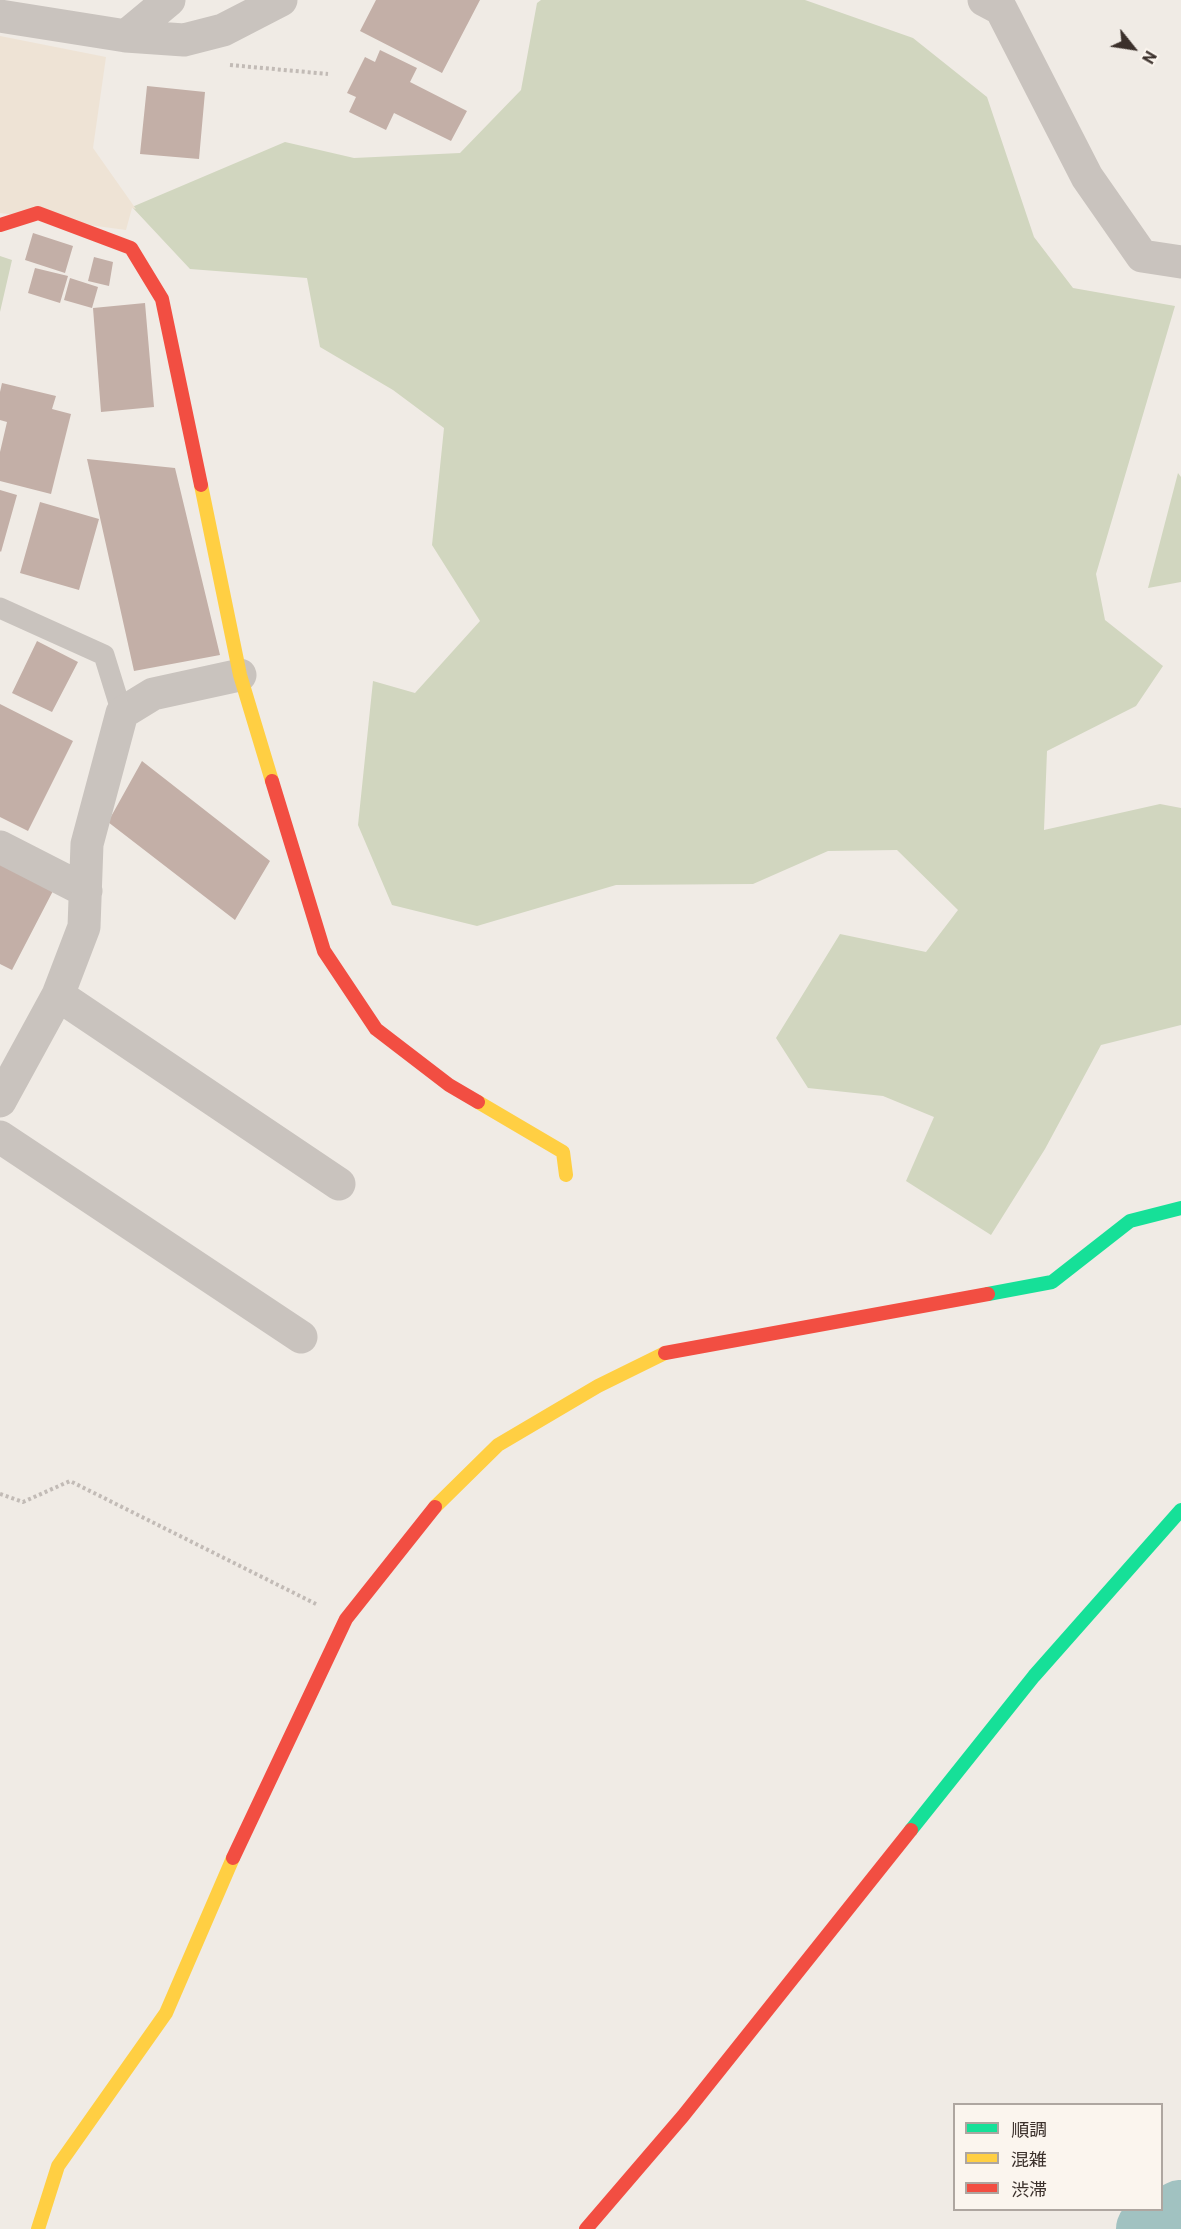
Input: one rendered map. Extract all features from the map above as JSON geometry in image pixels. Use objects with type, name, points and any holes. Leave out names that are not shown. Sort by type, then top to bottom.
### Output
[{"type":"street","points":[[126,36],[169,0]]},
{"type":"street","points":[[0,16],[126,36],[184,40],[223,30],[281,0]]},
{"type":"street","points":[[984,0],[1000,9],[1087,177],[1142,255],[1181,262]]},
{"type":"street","points":[[0,225],[38,213],[131,248],[162,299],[240,675],[324,951],[376,1029],[449,1085],[563,1152],[566,1174]]},
{"type":"street","points":[[0,1101],[58,995],[84,927],[87,844],[122,714],[153,694],[240,675]]},
{"type":"street","points":[[0,847],[86,891]]},
{"type":"street","points":[[58,995],[339,1184]]},
{"type":"street","points":[[0,1137],[301,1337]]},
{"type":"street","points":[[38,2229],[58,2166],[166,2013],[224,1877],[346,1619],[438,1503],[498,1445],[598,1386],[668,1352],[1052,1282],[1130,1221],[1181,1208]]},
{"type":"street","points":[[586,2229],[683,2116],[1034,1676],[1181,1510]]},
{"type":"lane","points":[[0,608],[104,656],[122,714]]},
{"type":"path","points":[[226,65],[328,74]]},
{"type":"path","points":[[0,1494],[23,1502],[70,1481],[346,1619]]},
{"type":"green space","points":[[541,0],[805,0],[913,38],[987,97],[1034,237],[1073,288],[1175,306],[1096,574],[1105,620],[1163,666],[1136,706],[1047,751],[1044,830],[1160,804],[1181,808],[1181,1025],[1101,1045],[1045,1149],[991,1235],[906,1181],[934,1117],[883,1096],[808,1088],[776,1038],[840,934],[926,952],[958,910],[897,850],[828,851],[753,884],[616,885],[477,926],[392,905],[358,825],[373,681],[415,693],[480,621],[432,545],[444,428],[393,390],[320,347],[307,278],[190,269],[132,207],[285,142],[354,158],[460,153],[521,90],[537,3]]},
{"type":"green space","points":[[0,256],[12,260],[0,312]]},
{"type":"green space","points":[[1178,473],[1181,477],[1181,582],[1148,588]]},
{"type":"shaded area","points":[[0,36],[106,57],[93,148],[136,209],[132,208],[126,230],[0,213]]},
{"type":"building","points":[[376,0],[480,0],[442,73],[360,31]]},
{"type":"building","points":[[380,50],[417,68],[410,82],[467,111],[451,141],[394,113],[386,130],[349,112],[356,97],[347,93],[365,57],[375,62]]},
{"type":"building","points":[[147,86],[205,92],[199,159],[140,154]]},
{"type":"building","points":[[33,233],[73,246],[65,273],[25,260]]},
{"type":"building","points":[[94,257],[113,262],[109,286],[88,281]]},
{"type":"building","points":[[35,268],[68,276],[60,303],[28,293]]},
{"type":"building","points":[[70,278],[98,287],[92,308],[64,300]]},
{"type":"building","points":[[145,303],[154,407],[101,412],[93,308]]},
{"type":"building","points":[[2,383],[56,396],[52,409],[71,414],[51,494],[0,481],[0,452],[7,422],[0,420]]},
{"type":"building","points":[[87,459],[175,468],[220,655],[134,671]]},
{"type":"building","points":[[0,490],[17,495],[1,552],[0,551]]},
{"type":"building","points":[[40,502],[99,519],[79,590],[20,573]]},
{"type":"building","points":[[37,641],[78,662],[52,712],[12,693]]},
{"type":"building","points":[[0,704],[73,741],[28,831],[0,817]]},
{"type":"building","points":[[142,761],[270,861],[235,920],[108,822]]},
{"type":"building","points":[[0,861],[54,889],[12,970],[0,964]]},
{"type":"waterway","points":[[1148,2229],[1181,2212]]},
{"type":"traffic: fast","points":[[988,1294],[1052,1282],[1130,1221],[1181,1208]]},
{"type":"traffic: fast","points":[[911,1830],[1034,1676],[1181,1510]]},
{"type":"traffic: slow","points":[[201,485],[240,675],[272,781]]},
{"type":"traffic: slow","points":[[478,1102],[563,1152],[566,1175]]},
{"type":"traffic: slow","points":[[435,1507],[498,1445],[598,1386],[665,1353]]},
{"type":"traffic: slow","points":[[38,2229],[58,2166],[166,2013],[233,1858]]},
{"type":"traffic: jam","points":[[0,225],[38,213],[131,248],[162,299],[201,485]]},
{"type":"traffic: jam","points":[[272,781],[324,951],[376,1029],[449,1085],[478,1102]]},
{"type":"traffic: jam","points":[[665,1353],[988,1294]]},
{"type":"traffic: jam","points":[[233,1858],[346,1619],[435,1507]]},
{"type":"traffic: jam","points":[[586,2229],[683,2116],[911,1830]]}]
